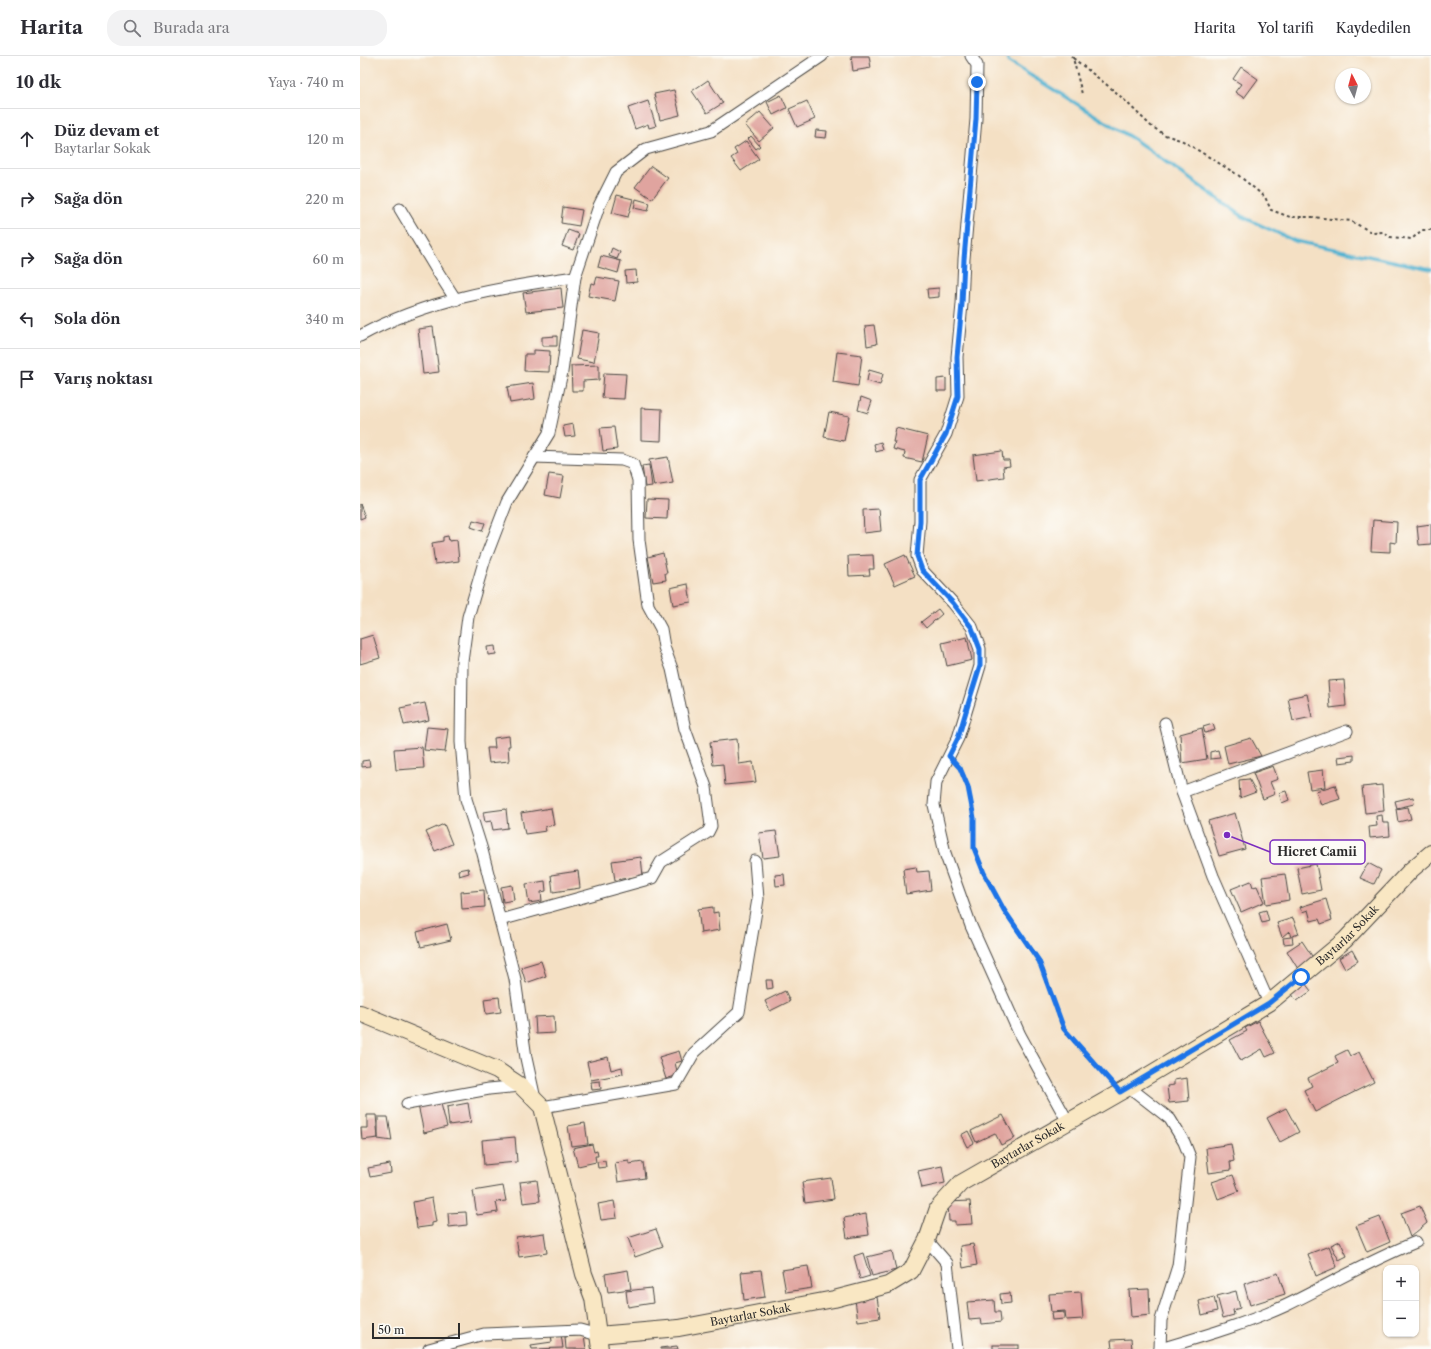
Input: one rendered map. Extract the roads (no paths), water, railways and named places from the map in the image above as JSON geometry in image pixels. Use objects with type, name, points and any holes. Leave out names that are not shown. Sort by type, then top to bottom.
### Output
[{"type":"street","points":[[599,1342],[593,1298],[584,1274],[526,1058],[515,979],[482,850],[466,799],[461,742],[462,662],[468,617],[484,562],[507,502],[549,434],[562,372],[575,277],[599,206],[616,172],[646,149],[711,131],[822,56]]},
{"type":"street","points":[[971,56],[977,65],[976,112],[957,357],[958,396],[946,434],[920,480],[920,521],[917,556],[922,570],[953,603],[972,628],[980,649],[980,666],[958,738],[936,782],[934,805],[946,853],[971,926],[1016,1027],[1068,1122]]},
{"type":"street","points":[[400,209],[456,300]]},
{"type":"street","points":[[360,336],[420,310],[456,300],[575,277]]},
{"type":"street","points":[[500,920],[652,878],[661,862],[708,832],[711,826],[706,787],[685,730],[672,669],[664,648],[661,628],[648,605],[639,540],[638,480],[633,464],[622,460],[534,457]]},
{"type":"street","points":[[1165,723],[1182,792],[1213,876],[1269,1003]]},
{"type":"street","points":[[1182,792],[1347,731]]},
{"type":"street","name":"Baytarlar Sokak","points":[[599,1342],[834,1299],[888,1285],[911,1271],[927,1240],[938,1208],[961,1183],[1125,1089],[1269,1003],[1345,940],[1411,870],[1431,853]]},
{"type":"street","points":[[538,1103],[676,1084],[694,1053],[739,1012],[758,899],[755,861]]},
{"type":"street","points":[[360,1014],[497,1070],[521,1086],[538,1103]]},
{"type":"street","points":[[407,1104],[490,1089],[521,1086]]},
{"type":"street","points":[[1125,1089],[1170,1119],[1184,1142],[1190,1157],[1178,1266],[1161,1320],[1160,1349],[1225,1330],[1279,1308],[1396,1250],[1416,1242]]},
{"type":"street","points":[[927,1240],[947,1263],[957,1349]]},
{"type":"street","points":[[429,1349],[484,1334],[580,1330],[599,1342]]},
{"type":"waterway","points":[[1006,56],[1009,62],[1135,140],[1245,218],[1295,241],[1431,269]]},
{"type":"place","name":"Hicret Camii","points":[[1227,835]]}]
